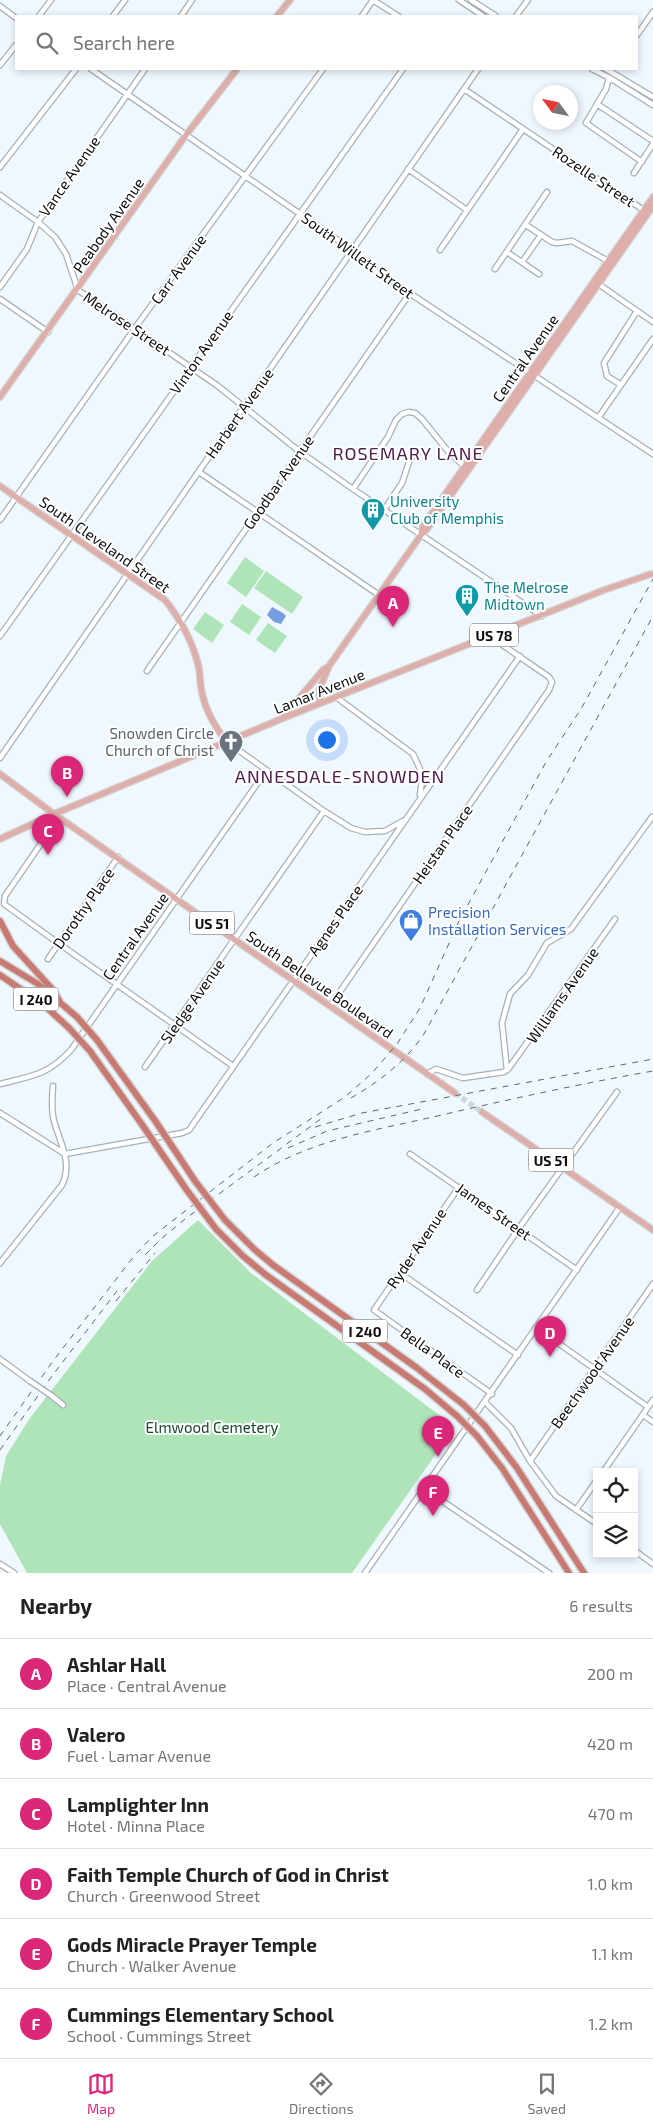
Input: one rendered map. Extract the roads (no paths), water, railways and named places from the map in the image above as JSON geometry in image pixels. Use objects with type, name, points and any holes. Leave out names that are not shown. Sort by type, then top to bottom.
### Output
[{"type":"highway","points":[[0,921],[13,946],[53,990],[60,1002]]},
{"type":"highway","name":"I 240","points":[[0,960],[38,984],[77,1017],[98,1040],[195,1181],[225,1220],[254,1249],[273,1265],[417,1368],[464,1405],[485,1426],[517,1468],[584,1573]]},
{"type":"highway","name":"I 240","points":[[1,976],[44,1005],[90,1051],[186,1189],[216,1229],[243,1256],[266,1275],[424,1388],[477,1436],[502,1468],[570,1573]]},
{"type":"main road","points":[[278,15],[290,0]]},
{"type":"main road","name":"Peabody Avenue","points":[[0,398],[78,290],[186,134],[236,70]]},
{"type":"main road","name":"Central Avenue","points":[[320,703],[319,690],[329,666],[421,534],[423,526],[597,283],[646,212],[653,197]]},
{"type":"main road","name":"Central Avenue","points":[[646,212],[653,206]]},
{"type":"main road","name":"South Cleveland Street","points":[[0,486],[165,600],[181,621],[192,645],[207,710],[217,729],[227,742]]},
{"type":"main road","name":"Lamar Avenue","points":[[0,839],[54,814],[320,703],[491,637],[604,590],[651,574]]},
{"type":"main road","name":"Central Avenue","points":[[282,719],[323,670],[329,666]]},
{"type":"main road","name":"South Bellevue Boulevard","points":[[0,774],[54,814],[455,1093]]},
{"type":"main road","name":"US 51","points":[[482,1112],[653,1230]]},
{"type":"street","points":[[40,15],[51,0]]},
{"type":"street","points":[[114,15],[125,0]]},
{"type":"street","points":[[182,15],[192,0]]},
{"type":"street","points":[[363,15],[373,0],[396,15]]},
{"type":"street","points":[[459,0],[482,15]]},
{"type":"street","points":[[471,0],[494,15]]},
{"type":"street","points":[[517,15],[528,0]]},
{"type":"street","points":[[0,6],[15,17]]},
{"type":"street","points":[[638,34],[653,12]]},
{"type":"street","points":[[0,64],[15,46]]},
{"type":"street","points":[[0,167],[75,70]]},
{"type":"street","name":"South Willett Street","points":[[92,70],[300,213],[352,250],[361,261],[653,454]]},
{"type":"street","name":"Vance Avenue","points":[[0,287],[27,249],[38,222],[144,70]]},
{"type":"street","name":"Carr Avenue","points":[[0,520],[135,328],[322,70]]},
{"type":"street","name":"Vinton Avenue","points":[[0,636],[402,70]]},
{"type":"street","name":"Harbert Avenue","points":[[0,758],[476,70]]},
{"type":"street","points":[[596,70],[610,73],[653,97]]},
{"type":"street","points":[[610,73],[606,89],[586,123],[642,162]]},
{"type":"street","points":[[610,73],[653,105]]},
{"type":"street","name":"Rozelle Street","points":[[464,89],[646,212]]},
{"type":"street","points":[[597,104],[653,143],[634,173]]},
{"type":"street","points":[[440,250],[523,129]]},
{"type":"street","points":[[408,169],[467,210]]},
{"type":"street","points":[[495,269],[547,192]]},
{"type":"street","points":[[0,195],[38,222],[55,237],[66,254],[78,290]]},
{"type":"street","points":[[526,225],[558,243],[572,241],[611,262]]},
{"type":"street","points":[[522,262],[541,235]]},
{"type":"street","points":[[507,252],[539,274]]},
{"type":"street","points":[[597,283],[653,322]]},
{"type":"street","name":"Melrose Street","points":[[78,290],[245,405],[300,451],[353,489],[542,616]]},
{"type":"street","name":"Goodbar Avenue","points":[[147,671],[410,293]]},
{"type":"street","points":[[0,299],[48,332]]},
{"type":"street","points":[[621,385],[605,372],[605,359],[624,334],[637,311]]},
{"type":"street","points":[[598,418],[653,339]]},
{"type":"street","points":[[353,489],[388,437],[396,420],[402,414],[409,412],[415,413],[422,419],[447,450],[466,468]]},
{"type":"street","points":[[384,510],[402,483],[410,459],[417,454]]},
{"type":"street","points":[[199,472],[379,595]]},
{"type":"street","points":[[491,637],[520,656]]},
{"type":"street","name":"Heistan Place","points":[[330,1006],[543,698],[552,682],[549,677],[520,656]]},
{"type":"street","name":"Agnes Place","points":[[65,1154],[182,1133],[189,1130],[520,656]]},
{"type":"street","points":[[336,697],[413,754],[420,769],[422,780],[420,798]]},
{"type":"street","points":[[227,742],[266,771],[351,828],[365,832],[385,831],[404,820]]},
{"type":"street","name":"Central Avenue","points":[[0,1084],[47,1071],[60,1062],[71,1050],[266,771]]},
{"type":"street","name":"Sledge Avenue","points":[[146,1067],[324,811]]},
{"type":"street","points":[[54,814],[46,825],[42,842],[5,896],[4,904],[233,1066]]},
{"type":"street","name":"Williams Avenue","points":[[507,1070],[502,1023],[510,994],[528,975],[546,943],[570,929],[652,816]]},
{"type":"street","name":"Dorothy Place","points":[[48,959],[118,857]]},
{"type":"street","name":"Williams Avenue","points":[[507,1070],[615,919]]},
{"type":"street","points":[[427,1074],[436,1069],[463,1078],[507,1070]]},
{"type":"street","points":[[0,1263],[62,1185],[67,1171],[65,1154],[53,1119],[51,1101],[54,1086]]},
{"type":"street","points":[[477,1290],[518,1228],[617,1092]]},
{"type":"street","points":[[0,1113],[65,1154]]},
{"type":"street","name":"James Street","points":[[410,1154],[576,1270]]},
{"type":"street","name":"Ryder Avenue","points":[[374,1310],[459,1187]]},
{"type":"street","points":[[365,1573],[423,1488],[492,1394],[620,1208]]},
{"type":"street","points":[[400,1272],[518,1354]]},
{"type":"street","name":"Beechwood Avenue","points":[[530,1461],[653,1284]]},
{"type":"street","name":"Bella Place","points":[[374,1310],[492,1394]]},
{"type":"street","points":[[537,1328],[648,1407]]},
{"type":"street","points":[[0,1359],[64,1404]]},
{"type":"street","points":[[606,1468],[653,1400]]},
{"type":"street","points":[[485,1402],[511,1428],[530,1461],[556,1496],[593,1521]]},
{"type":"street","points":[[643,1415],[653,1422]]},
{"type":"street","points":[[576,1510],[593,1486]]},
{"type":"street","points":[[423,1488],[549,1573]]},
{"type":"street","points":[[638,1553],[653,1564]]},
{"type":"street","points":[[0,1564],[14,1573]]},
{"type":"water","points":[[272,607],[286,616],[281,624],[274,622],[267,615]]},
{"type":"tunnel","points":[[455,1093],[482,1112]]},
{"type":"railway","points":[[0,1436],[53,1361],[134,1256],[153,1236],[273,1143],[345,1097],[372,1073],[397,1044],[420,1008],[459,921],[546,762],[581,709],[653,579]]},
{"type":"railway","points":[[351,1098],[391,1070],[409,1053],[424,1034],[653,616]]},
{"type":"railway","points":[[315,1127],[362,1113],[653,1059]]},
{"type":"railway","points":[[254,1177],[296,1154],[340,1139],[598,1081],[653,1071]]},
{"type":"railway","points":[[288,1148],[327,1131],[422,1109]]},
{"type":"railway","points":[[145,1255],[185,1219],[322,1118]]},
{"type":"railway","points":[[116,1301],[155,1253]]},
{"type":"railway","points":[[0,1450],[49,1380],[117,1291]]},
{"type":"place","name":"University Club of Memphis","points":[[373,531]]},
{"type":"place","name":"The Melrose Midtown","points":[[467,617]]},
{"type":"place","name":"Ashlar Hall","points":[[393,627]]},
{"type":"place","name":"Snowden Circle Church of Christ","points":[[231,763]]},
{"type":"place","name":"Valero","points":[[67,797]]},
{"type":"place","name":"Lamplighter Inn","points":[[48,855]]},
{"type":"place","name":"Precision Installation Services","points":[[411,942]]},
{"type":"place","name":"Faith Temple Church of God in Christ","points":[[550,1357]]},
{"type":"place","name":"Gods Miracle Prayer Temple","points":[[438,1457]]},
{"type":"place","name":"Cummings Elementary School","points":[[433,1516]]},
{"type":"district","name":"ROSEMARY LANE","points":[[408,453]]},
{"type":"district","name":"ANNESDALE-SNOWDEN","points":[[340,776]]},
{"type":"park label","name":"Elmwood Cemetery","points":[[212,1427]]}]
